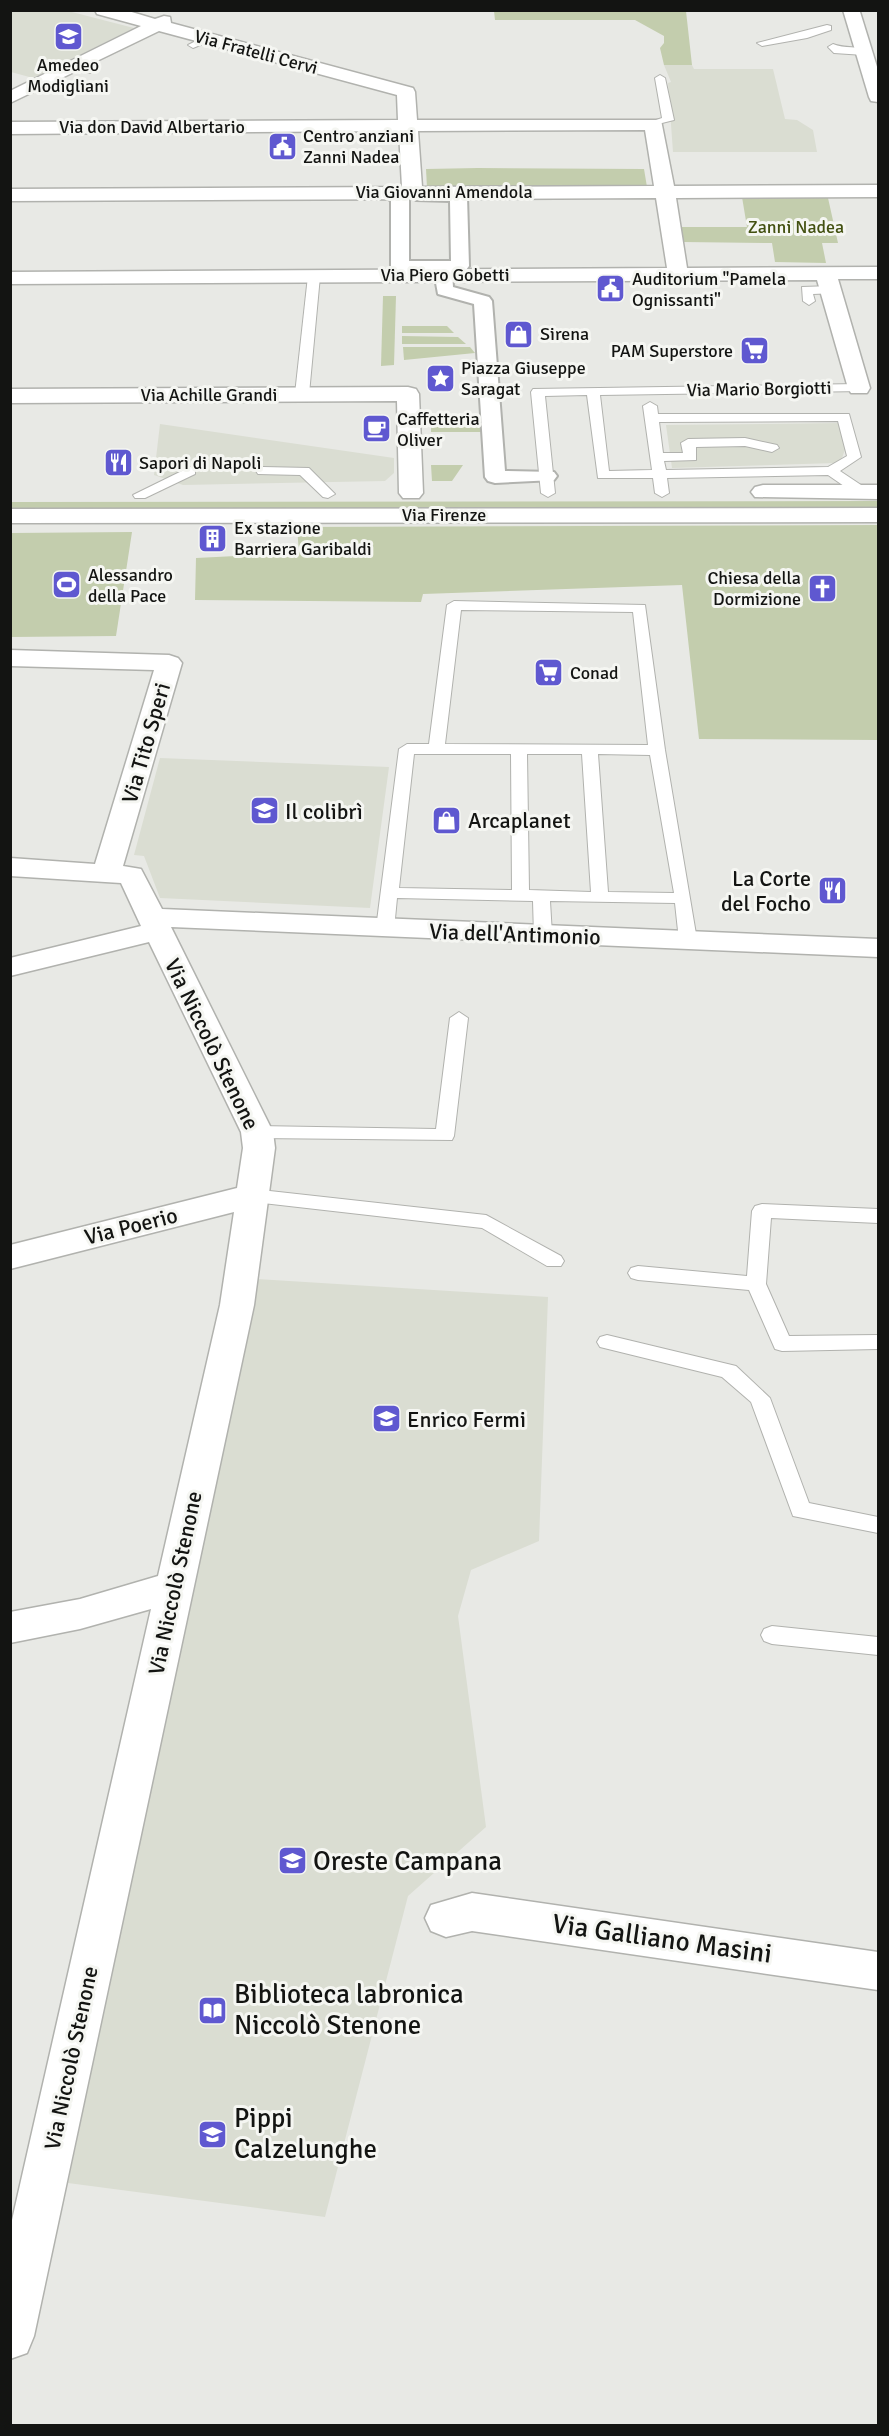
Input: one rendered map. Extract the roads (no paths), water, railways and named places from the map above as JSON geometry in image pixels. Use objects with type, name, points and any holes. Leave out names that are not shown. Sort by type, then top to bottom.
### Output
[{"type":"street","name":"Via Fratelli Cervi","points":[[103,10],[155,25],[199,42],[406,92],[408,95],[408,126]]},
{"type":"street","points":[[16,90],[87,60],[186,10]]},
{"type":"street","points":[[844,26],[864,52],[879,97]]},
{"type":"street","points":[[654,124],[665,191],[677,235],[678,274]]},
{"type":"street","name":"Via don David Albertario","points":[[10,128],[654,124]]},
{"type":"street","points":[[402,195],[458,196],[460,266],[443,271],[400,267],[402,195],[408,126]]},
{"type":"street","name":"Via Giovanni Amendola","points":[[10,195],[402,195],[879,191]]},
{"type":"street","points":[[443,271],[444,290],[483,300],[495,477],[547,485]]},
{"type":"street","name":"Via Piero Gobetti","points":[[10,278],[314,276],[443,271],[678,274],[829,282],[879,273]]},
{"type":"street","name":"Via Mario Borgiotti","points":[[829,282],[859,388]]},
{"type":"street","name":"Via Achille Grandi","points":[[10,396],[194,400],[302,394],[408,394],[411,493]]},
{"type":"street","name":"Via Firenze","points":[[10,496],[411,493],[547,485],[660,484],[870,492]]},
{"type":"street","name":"Via Firenze","points":[[10,516],[879,515]]},
{"type":"street","name":"Via Tito Speri","points":[[10,658],[169,663],[117,845],[107,871]]},
{"type":"street","points":[[10,867],[107,871]]},
{"type":"street","name":"Via Niccolò Stenone","points":[[10,2336],[237,1305],[259,1148],[257,1132],[131,875],[107,871]]},
{"type":"street","name":"Via dell'Antimonio","points":[[10,967],[154,924],[543,934],[879,948]]},
{"type":"street","name":"Via Poerio","points":[[10,1257],[252,1196]]},
{"type":"street","points":[[10,1628],[80,1614],[174,1587]]},
{"type":"street","name":"Via Galliano Masini","points":[[447,1918],[472,1912],[869,1975]]},
{"type":"lane","points":[[762,43],[844,26]]},
{"type":"lane","points":[[844,26],[834,50],[864,52]]},
{"type":"lane","points":[[654,124],[668,120],[660,78]]},
{"type":"lane","points":[[302,394],[314,276]]},
{"type":"lane","points":[[809,301],[807,290],[829,282]]},
{"type":"lane","name":"Via Mario Borgiotti","points":[[547,485],[538,392],[648,391],[831,382],[859,388]]},
{"type":"lane","points":[[648,391],[660,484]]},
{"type":"lane","points":[[593,392],[603,475],[660,484],[693,474],[831,471],[870,492]]},
{"type":"lane","points":[[651,418],[844,417],[854,457],[831,471]]},
{"type":"lane","points":[[693,474],[688,443],[744,442],[772,448]]},
{"type":"lane","points":[[656,457],[691,457]]},
{"type":"lane","points":[[140,495],[190,471]]},
{"type":"lane","points":[[263,471],[304,471],[328,494]]},
{"type":"lane","points":[[436,749],[454,605],[640,608],[657,750],[683,898],[688,940]]},
{"type":"lane","points":[[385,929],[407,748],[657,750]]},
{"type":"lane","points":[[519,749],[521,895]]},
{"type":"lane","points":[[590,749],[600,897]]},
{"type":"lane","points":[[389,893],[683,898]]},
{"type":"lane","points":[[541,896],[543,934]]},
{"type":"lane","points":[[257,1132],[445,1136],[459,1018]]},
{"type":"lane","points":[[252,1196],[486,1222],[554,1261]]},
{"type":"lane","points":[[879,1216],[762,1211],[756,1284],[782,1344],[879,1342]]},
{"type":"lane","points":[[638,1273],[756,1284]]},
{"type":"lane","points":[[607,1342],[729,1371],[760,1398],[801,1510],[879,1525]]},
{"type":"lane","points":[[772,1635],[879,1646]]},
{"type":"place","name":"Amedeo Modigliani","points":[[68,36]]},
{"type":"place","name":"Centro anziani Zanni Nadea","points":[[282,146]]},
{"type":"place","name":"Auditorium \"Pamela Ognissanti\"","points":[[611,289]]},
{"type":"place","name":"Sirena","points":[[519,334]]},
{"type":"place","name":"PAM Superstore","points":[[754,351]]},
{"type":"place","name":"Piazza Giuseppe Saragat","points":[[440,378]]},
{"type":"place","name":"Caffetteria Oliver","points":[[376,429]]},
{"type":"place","name":"Sapori di Napoli","points":[[118,463]]},
{"type":"place","name":"Ex stazione Barriera Garibaldi","points":[[213,538]]},
{"type":"place","name":"Alessandro della Pace","points":[[67,585]]},
{"type":"place","name":"Chiesa della Dormizione","points":[[822,588]]},
{"type":"place","name":"Conad","points":[[549,673]]},
{"type":"place","name":"Il colibrì","points":[[264,811]]},
{"type":"place","name":"Arcaplanet","points":[[447,820]]},
{"type":"place","name":"La Corte del Focho","points":[[832,891]]},
{"type":"place","name":"Enrico Fermi","points":[[386,1419]]},
{"type":"place","name":"Oreste Campana","points":[[292,1861]]},
{"type":"place","name":"Biblioteca labronica Niccolò Stenone","points":[[213,2010]]},
{"type":"place","name":"Pippi Calzelunghe","points":[[213,2134]]},
{"type":"park label","name":"Zanni Nadea","points":[[796,227]]}]
